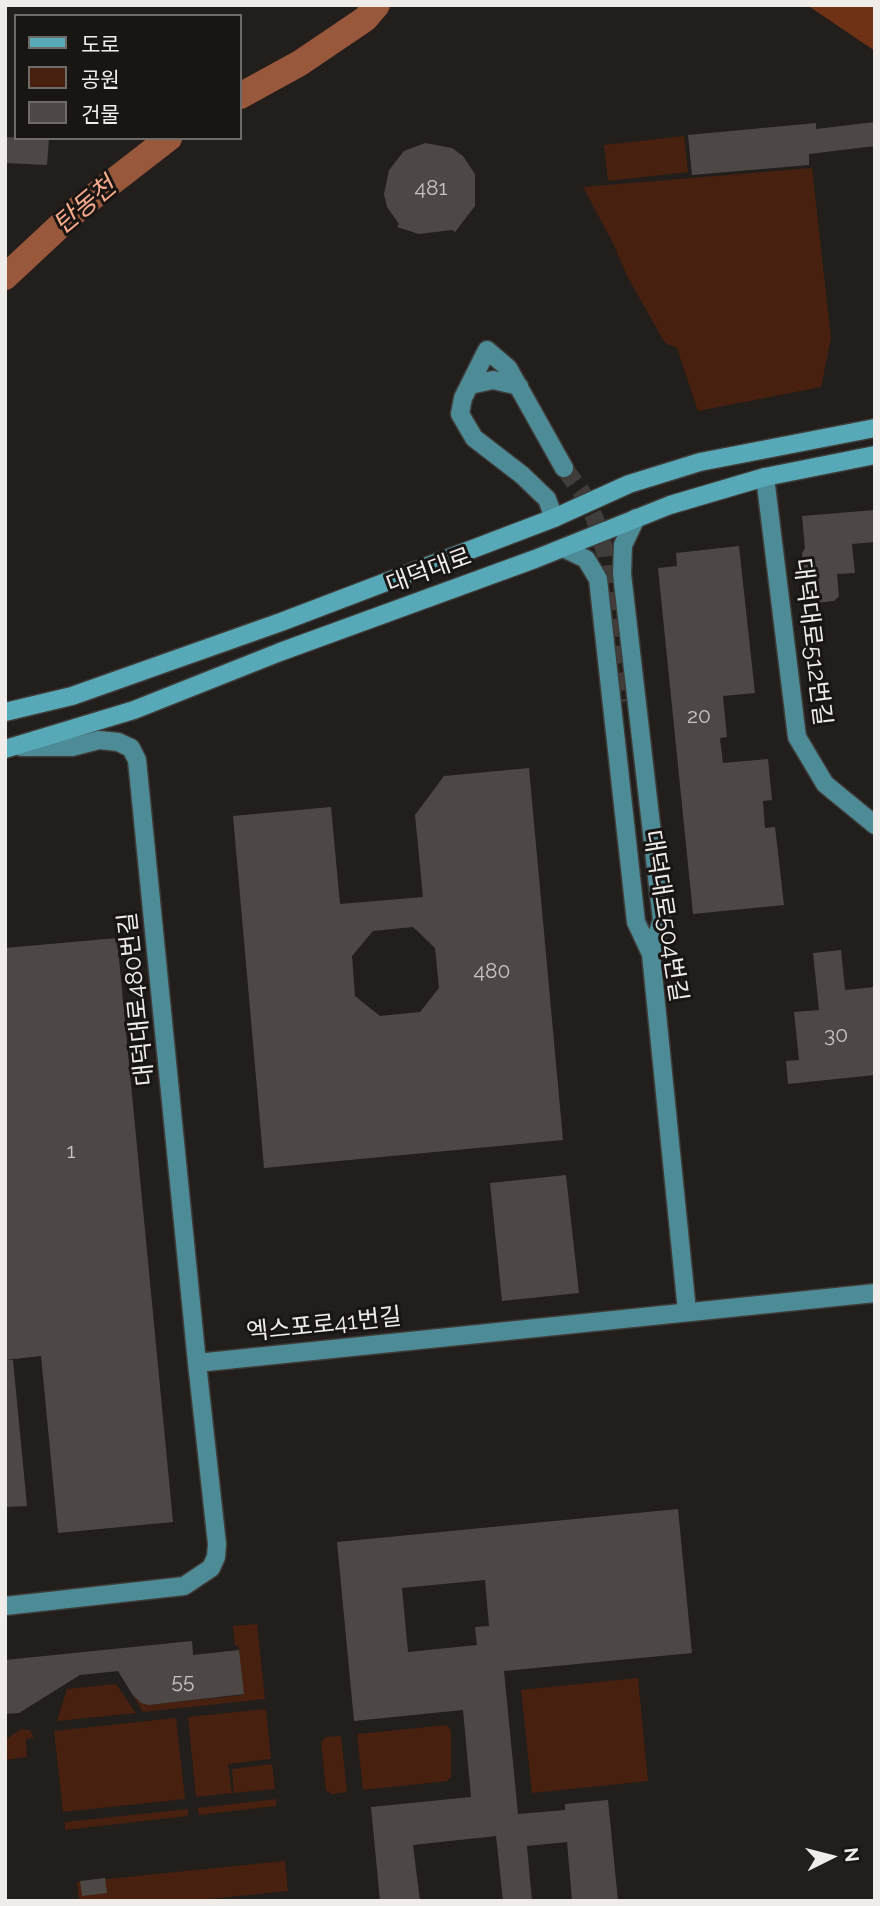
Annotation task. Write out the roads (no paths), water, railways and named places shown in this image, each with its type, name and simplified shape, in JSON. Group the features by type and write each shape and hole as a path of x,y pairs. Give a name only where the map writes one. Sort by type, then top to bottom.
{"main road":[{"name":"대덕대로","path":"5,712 72,696 146,671 554,517 629,484 700,462 875,428"},
{"name":"대덕대로","path":"11,748 134,710 279,652 563,548 636,518 765,477 875,455"}],"street":[{"path":"554,517 547,499 474,438 460,414 463,398 487,351 508,368 564,468"},
{"path":"470,385 494,380 519,386"},
{"name":"대덕대로512번길","path":"765,477 797,737 825,784 875,825"},
{"path":"636,518 623,545 622,574 662,920 651,954"},
{"path":"563,548 586,559 598,579 616,698"},
{"path":"616,698 615,680 627,676 636,685"},
{"name":"대덕대로504번길","path":"616,698 651,954 687,1311"},
{"name":"대덕대로480번길","path":"11,748 72,747 99,740 118,742 131,748 137,760 197,1363"},
{"name":"엑스포로41번길","path":"197,1363 875,1293"},
{"path":"5,1606 184,1586 211,1568 216,1558 217,1544 197,1363"}],"waterway":[{"name":"탄동천","path":"242,95 300,63 365,19 377,5"},
{"name":"탄동천","path":"5,277 80,207 166,140"}],"tunnel":[{"path":"564,468 581,491 595,519 606,555 622,702"}]}
